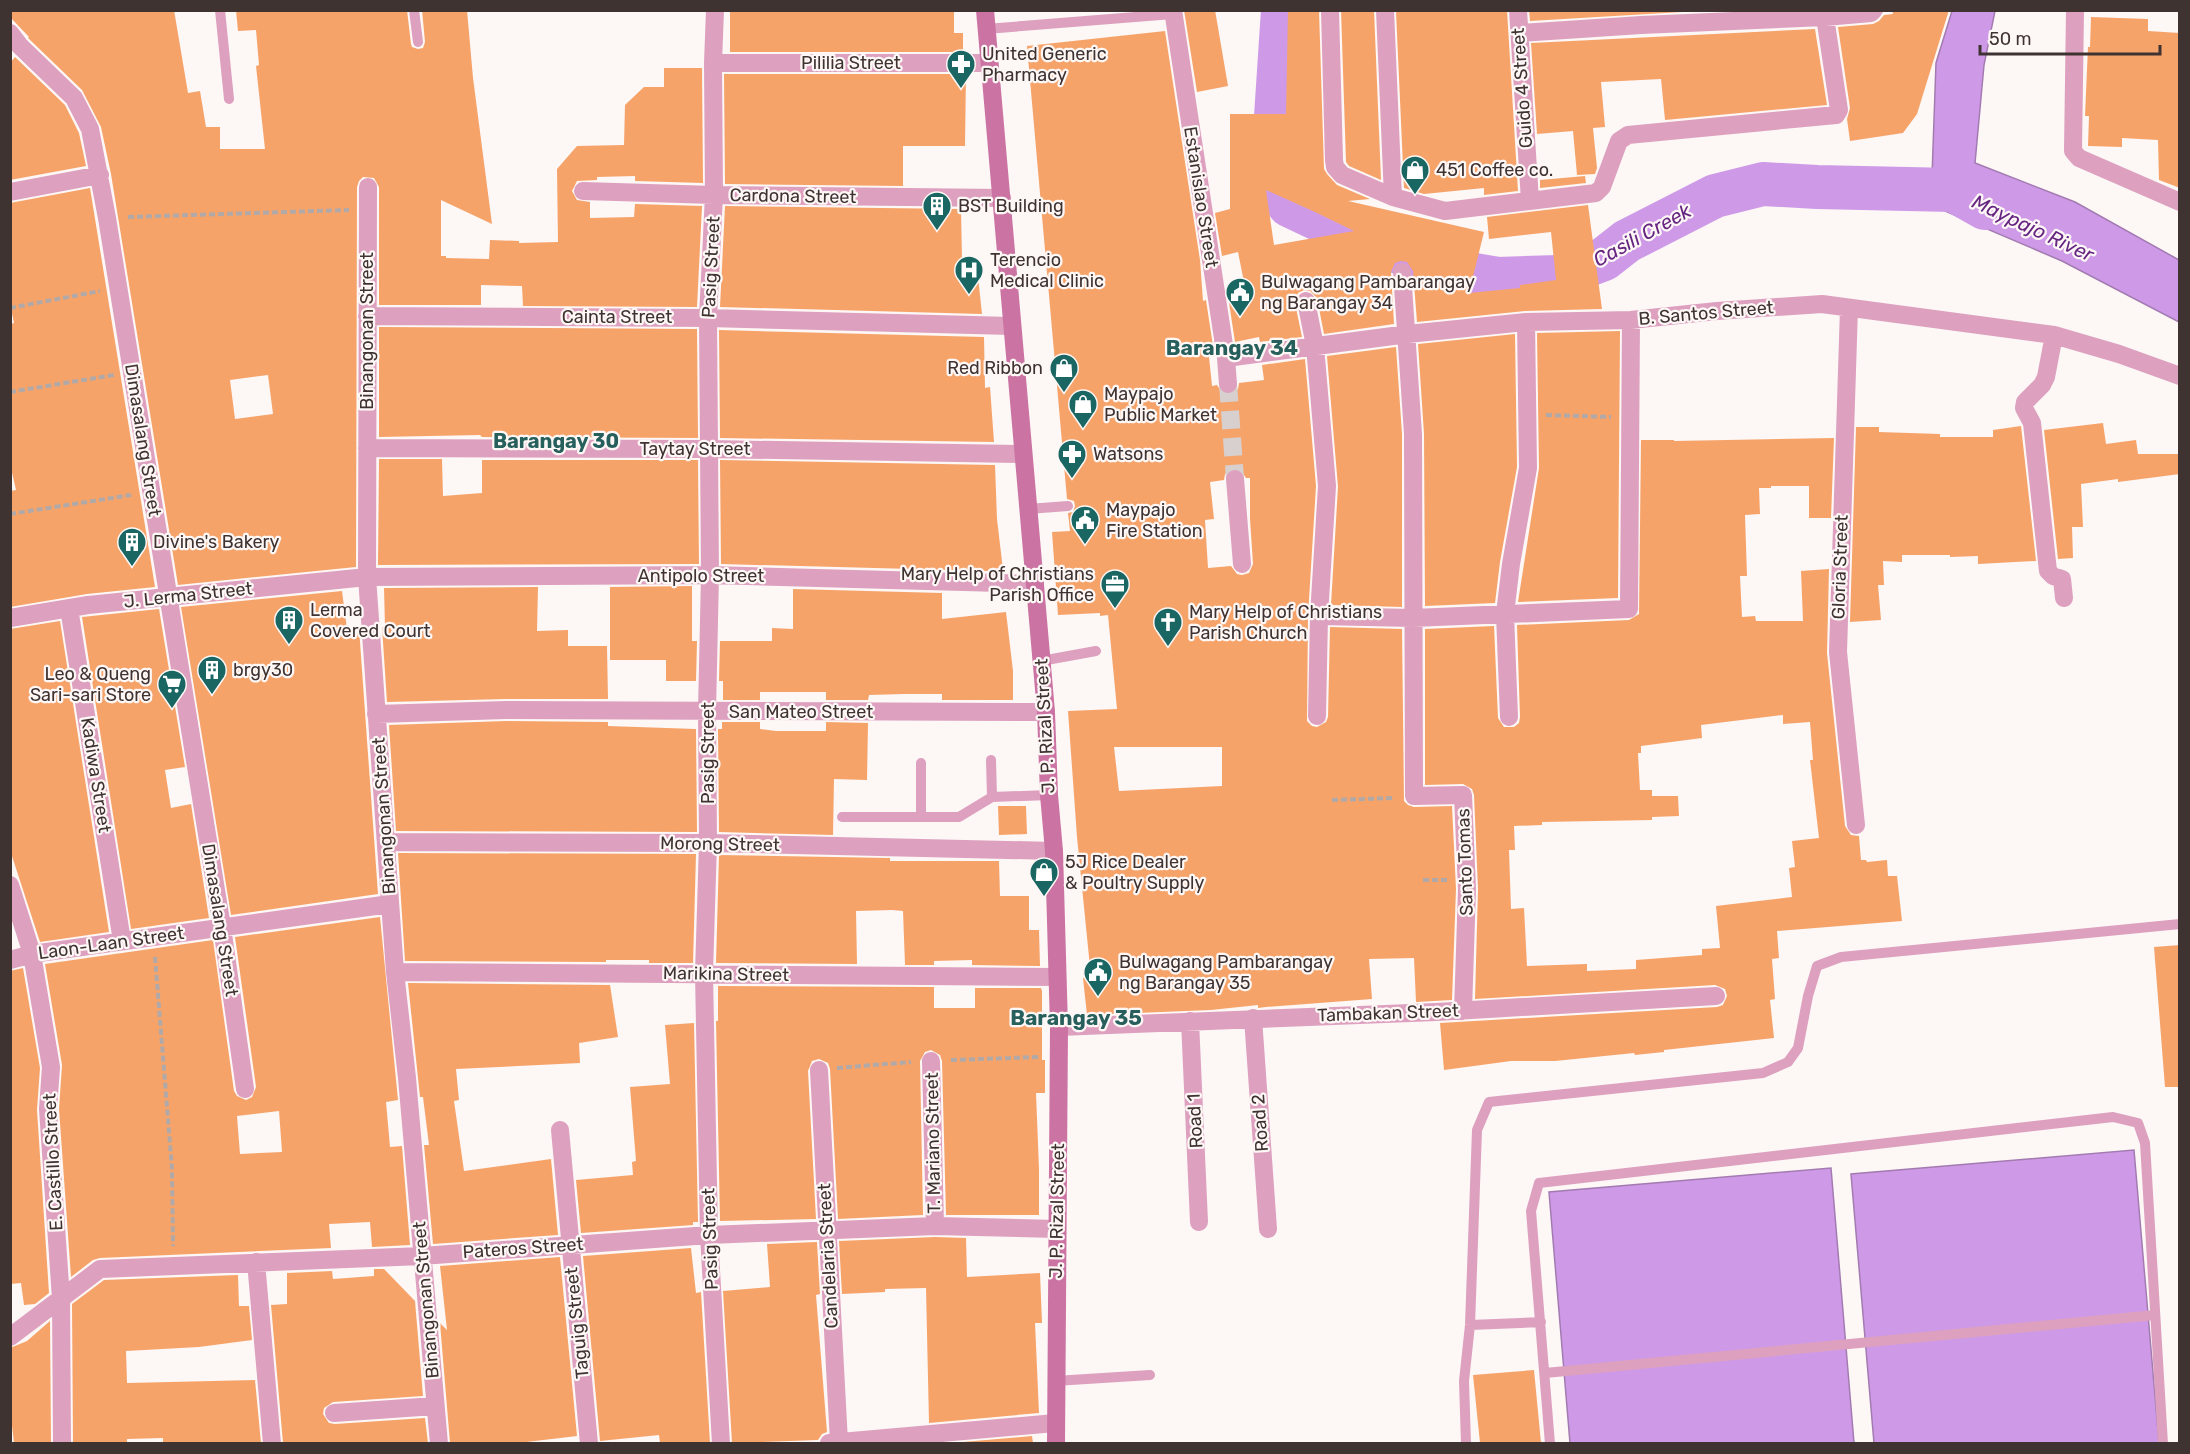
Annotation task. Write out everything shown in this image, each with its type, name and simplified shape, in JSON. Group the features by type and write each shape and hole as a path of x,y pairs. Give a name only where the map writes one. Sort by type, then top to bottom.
{"street":[{"name":"Pasig Street","path":"716,10 712,63 714,195 708,318 710,575 707,711 708,843 704,973 709,1234 721,1443"},
{"name":"J. P. Rizal Street","path":"985,10 1046,712 1054,851 1059,1027 1056,1443"},
{"path":"1330,10 1335,166 1342,175 1393,196 1445,211 1596,193 1600,191 1617,145 1624,136 1836,116 1839,110 1825,17"},
{"path":"1385,10 1393,196"},
{"name":"Guido 4 Street","path":"1518,10 1530,201"},
{"path":"1519,33 1641,18 1825,17 1864,14 1874,10"},
{"path":"2075,10 2073,151 2079,158 2180,202"},
{"name":"Estanislao Street","path":"1173,12 1226,358 1228,384"},
{"name":"Dimasalang Street","path":"10,33 20,46 74,98 90,129 100,175 222,927 245,1089"},
{"name":"Pililia Street","path":"712,63 989,63"},
{"path":"10,192 100,175"},
{"name":"Binangonan Street","path":"368,187 367,577 395,972 407,1078 439,1443"},
{"name":"Cardona Street","path":"583,191 714,195 1002,198"},
{"path":"1402,272 1413,434 1414,796"},
{"path":"1306,301 1315,346 1327,486 1319,616 1317,716"},
{"name":"B. Santos Street","path":"1226,358 1408,334 1526,322 1630,320 1822,304 2054,335 2119,354 2180,376"},
{"name":"Gloria Street","path":"1849,308 1838,652 1856,825"},
{"name":"Cainta Street","path":"367,316 708,318 1011,326"},
{"path":"1319,616 1413,618 1629,609 1630,320"},
{"path":"1509,717 1505,614 1511,564 1528,468 1526,322"},
{"path":"2054,335 2046,377 2042,385 2025,402 2024,408 2032,423 2048,571 2053,576 2062,579 2064,598"},
{"name":"Taytay Street","path":"367,447 1023,454"},
{"path":"1235,479 1242,564"},
{"name":"Antipolo Street","path":"367,577 710,575 1035,584"},
{"name":"J. Lerma Street","path":"10,618 69,608 367,577"},
{"name":"Kadiwa Street","path":"69,608 122,941"},
{"name":"San Mateo Street","path":"376,714 506,710 1046,712"},
{"name":"Santo Tomas","path":"1414,796 1463,795 1467,889 1463,1011"},
{"name":"Morong Street","path":"386,842 708,843 1054,851"},
{"name":"E. Castillo Street","path":"10,885 32,954 51,1067 48,1109 60,1299 62,1443"},
{"name":"Laon-Laan Street","path":"10,960 32,954 153,936 390,904"},
{"name":"Marikina Street","path":"395,972 1057,977"},
{"name":"Tambakan Street","path":"1059,1027 1463,1011 1716,996"},
{"name":"Road 2","path":"1253,1018 1268,1229"},
{"name":"Road 1","path":"1190,1021 1199,1222"},
{"name":"T. Mariano Street","path":"931,1061 935,1226"},
{"name":"Candelaria Street","path":"819,1070 833,1443"},
{"name":"Taguig Street","path":"560,1131 589,1443"},
{"name":"Pateros Street","path":"10,1337 100,1269 422,1256 709,1234 935,1226 1057,1229"},
{"path":"256,1262 272,1443"},
{"path":"334,1413 435,1406"},
{"path":"833,1443 1055,1423"}],"lane":[{"path":"220,10 229,99"},
{"path":"414,10 418,42"},
{"path":"986,29 1173,12"},
{"path":"1028,509 1068,506"},
{"path":"1041,661 1096,651"},
{"path":"991,760 992,797"},
{"path":"921,763 921,817"},
{"path":"842,817 959,817 992,797 1049,795"},
{"path":"1466,1443 1464,1381 1470,1325 1477,1130 1489,1102 1763,1073 1788,1062 1798,1048 1808,996 1817,966 1841,957 2180,924"},
{"path":"1551,1443 1531,1211 1539,1183 2113,1117 2138,1123 2145,1143 2163,1443"},
{"path":"1545,1373 2155,1315"},
{"path":"1470,1325 1541,1322"},
{"path":"1055,1381 1150,1375"}],"path":[{"path":"107,218 368,210"},
{"path":"10,308 109,289"},
{"path":"10,392 120,374"},
{"path":"1528,415 1630,418"},
{"path":"10,514 134,494"},
{"path":"1332,800 1414,796"},
{"path":"153,936 172,1169 173,1265"}],"water":[{"name":"Maypajo River","path":"1952,11 1995,11 1984,65 1975,163 2075,202 2179,260 2179,322 2062,261 1931,205 1936,63"},
{"path":"2134,1150 2159,1443 1874,1443 1851,1174"},
{"path":"1831,1168 1854,1443 1570,1443 1549,1192"}],"building":[{"path":"10,10 174,10 188,93 200,91 206,127 220,127 220,149 265,149 256,66 259,65 256,30 238,31 236,10 407,10 411,44 412,47 418,49 423,48 425,42 422,10 467,10 473,78 492,224 441,200 441,256 446,256 446,258 489,259 490,240 519,241 519,243 558,242 557,169 577,146 624,145 625,105 644,87 664,87 664,68 702,68 703,183 635,181 635,176 597,177 597,180 577,181 572,191 577,200 590,202 590,218 634,217 635,204 702,206 697,307 523,306 522,286 481,285 481,305 379,305 379,187 374,178 363,177 357,187 356,567 178,585 111,174 101,127 82,90 28,38 10,17","holes":["268,375 273,414 235,419 230,380"]},
{"path":"730,10 954,10 954,33 963,33 963,52 730,52"},
{"path":"1184,10 1215,10 1228,86 1197,92"},
{"path":"1288,10 1319,10 1324,169 1337,185 1370,199 1348,201 1484,232 1469,293 1520,288 1520,285 1556,280 1551,232 1489,239 1487,217 1588,205 1602,309 1525,311 1417,322 1413,271 1407,262 1401,261 1395,263 1391,272 1394,324 1324,334 1317,298 1310,291 1304,290 1298,293 1295,303 1302,337 1260,342 1259,337 1235,342 1228,296 1246,292 1238,252 1222,256 1215,213 1230,209 1230,114 1286,114","holes":["1266,190 1354,231 1274,245"]},
{"path":"1341,10 1374,10 1381,180 1349,166 1346,162"},
{"path":"1507,10 1518,191 1484,195 1484,188 1424,194 1404,188 1396,12"},
{"path":"1529,10 1716,10 1530,21"},
{"path":"1892,10 1949,10 1917,114 1903,133 1850,141 1847,119 1850,108 1838,27 1873,24 1884,15 1893,14"},
{"path":"2091,17 2148,19 2148,31 2180,33 2180,188 2159,180 2158,140 2122,138 2122,147 2088,146 2089,116 2085,116"},
{"path":"1815,29 1827,105 1665,120 1661,79 1601,82 1605,127 1593,128 1597,168 1595,174 1577,175 1573,131 1537,134 1531,43"},
{"path":"1165,31 1200,260 1203,301 1206,300 1213,346 1208,347 1212,386 1217,385 1223,394 1229,395 1238,389 1239,383 1264,380 1262,365 1305,359 1316,486 1308,616 1307,721 1317,727 1326,722 1328,717 1330,627 1402,629 1404,801 1414,807 1452,806 1456,889 1452,1000 1416,1002 1414,958 1369,959 1372,999 1258,1008 1258,1005 1211,1010 1087,1015 1083,978 1091,977 1077,837 1068,711 1117,709 1108,615 1100,616 1100,613 1058,615 1052,532 1070,531 1068,513 1073,512 1075,506 1074,501 1067,499 1027,46","holes":["1234,468 1240,469 1246,478 1250,478 1253,564 1249,573 1242,575 1237,574 1231,566 1208,568 1205,520 1214,519 1210,482 1224,480 1225,474","1114,747 1222,747 1222,786 1119,791"]},
{"path":"15,57 65,105 79,133 86,166 10,180 10,63"},
{"path":"724,74 966,74 965,146 903,146 903,186 725,184"},
{"path":"1585,176 1586,183 1540,188 1540,180"},
{"path":"90,188 155,587 87,594 10,607 10,491 16,490 10,464 10,324 14,323 10,304 10,203"},
{"path":"725,206 961,209 962,259 976,258 982,314 720,307"},
{"path":"379,327 697,329 698,438 482,437 480,435 379,437"},
{"path":"719,330 984,337 985,388 990,387 994,442 720,438"},
{"path":"1620,331 1618,598 1518,602 1539,468 1537,333"},
{"path":"1515,334 1517,467 1495,603 1425,606 1424,434 1418,344"},
{"path":"1396,347 1402,434 1402,607 1331,605 1338,487 1327,356"},
{"path":"2103,423 2106,444 2136,440 2138,454 2180,454 2180,474 2081,484 2083,527 2072,527 2073,558 2058,559 2044,430"},
{"path":"2021,426 2036,561 1978,564 1978,556 1902,555 1902,562 1883,561 1884,585 1878,585 1881,620 1850,622 1856,427 1879,427 1879,432 1940,434 1940,437 1993,437 1993,430"},
{"path":"1834,438 1831,518 1809,518 1809,486 1759,488 1760,514 1745,515 1747,576 1740,576 1742,617 1755,616 1756,621 1803,621 1801,571 1829,569 1827,653 1845,826 1851,835 1859,836 1861,860 1867,862 1887,860 1888,876 1897,876 1902,921 1777,931 1779,958 1772,959 1775,999 1770,1000 1774,1038 1635,1055 1634,1053 1555,1061 1511,1061 1444,1070 1440,1023 1717,1007 1723,1005 1727,996 1725,989 1715,985 1475,999 1478,889 1474,795 1472,789 1463,784 1425,785 1425,629 1494,626 1498,718 1504,727 1514,727 1519,723 1520,717 1517,625 1629,620 1639,614 1641,440","holes":["1783,715 1783,724 1810,722 1813,760 1810,760 1819,838 1792,841 1795,867 1789,868 1792,897 1716,906 1720,948 1702,949 1702,955 1636,960 1636,969 1587,971 1587,964 1527,966 1524,908 1511,909 1509,850 1515,850 1514,826 1542,825 1542,822 1652,820 1652,817 1679,816 1678,796 1652,796 1652,790 1640,790 1638,753 1641,753 1641,746 1702,738 1701,725"]},
{"path":"379,459 442,459 443,496 482,493 482,460 698,460 699,564 378,565"},
{"path":"720,460 995,465 997,519 1003,570 721,564"},
{"path":"692,586 692,641 697,641 696,681 666,681 666,660 610,660 610,587"},
{"path":"538,587 537,631 568,630 568,646 607,646 608,699 387,702 382,627 385,627 384,588"},
{"path":"793,589 942,593 942,619 1006,612 1013,671 1013,700 942,700 942,694 904,694 869,695 868,700 826,700 826,692 760,692 760,700 723,700 723,681 719,681 720,641 772,641 772,628 793,629"},
{"path":"342,591 347,629 359,628 378,894 231,915 181,607"},
{"path":"159,609 185,767 165,770 171,808 191,804 209,918 131,929 82,617"},
{"path":"60,621 109,932 40,942 10,850 10,629"},
{"path":"506,721 608,722 608,726 696,729 697,832 396,831 389,725"},
{"path":"722,722 760,722 760,729 776,731 826,731 826,722 868,723 867,780 834,779 833,835 719,832 718,729 722,729"},
{"path":"998,806 1026,806 1027,834 999,835"},
{"path":"398,853 696,854 693,963 649,963 649,960 606,960 606,962 405,961"},
{"path":"719,855 890,858 890,861 999,861 1000,896 1029,896 1029,930 1039,930 1040,966 972,965 972,960 934,961 934,965 905,965 903,911 892,910 856,911 857,964 716,963"},
{"path":"380,917 398,1100 386,1102 390,1147 402,1146 410,1245 372,1247 370,1222 329,1224 331,1248 100,1258 93,1260 71,1277 59,1109 62,1065 45,964 213,940 234,1091 237,1096 246,1100 252,1097 256,1087 235,937","holes":["279,1111 282,1152 240,1154 237,1116"]},
{"path":"2180,945 2180,1087 2165,1087 2154,947"},
{"path":"23,968 40,1068 37,1110 49,1293 35,1304 24,1305 21,1283 10,1284 10,971"},
{"path":"408,983 610,985 618,1037 579,1043 580,1063 456,1069 459,1100 454,1101 464,1171 551,1159 558,1235 433,1244 424,1145 429,1145 423,1097 420,1097"},
{"path":"718,986 934,987 934,1008 975,1008 975,988 1041,988 1045,1093 1036,1093 1039,1215 946,1215 942,1061 940,1055 931,1050 925,1052 920,1061 923,1215 838,1219 830,1069 828,1063 819,1059 812,1061 808,1071 816,1219 720,1221 716,1021 718,1021"},
{"path":"694,1023 698,1222 693,1222 693,1225 581,1233 576,1180 633,1175 632,1162 636,1161 630,1087 670,1084 665,1025"},
{"path":"966,1238 967,1277 1040,1273 1042,1323 1035,1323 1039,1413 929,1423 926,1288 885,1289 885,1292 842,1294 839,1241"},
{"path":"817,1242 820,1294 816,1295 827,1432 822,1434 818,1440 732,1443 723,1291 770,1287 767,1244"},
{"path":"691,1248 696,1293 701,1292 710,1443 660,1443 659,1435 600,1441 583,1256"},
{"path":"560,1257 577,1436 518,1443 450,1443 440,1323 447,1330 440,1266"},
{"path":"374,1269 384,1269 415,1301 423,1396 333,1402 324,1408 323,1414 329,1423 335,1424 425,1418 428,1443 283,1443 271,1305 287,1304 287,1273 332,1271 333,1279 374,1276"},
{"path":"238,1275 239,1306 249,1306 252,1340 199,1347 126,1351 127,1383 255,1380 261,1443 163,1443 163,1438 127,1439 127,1443 73,1443 72,1304 104,1280"},
{"path":"50,1321 51,1443 14,1443 10,1408 10,1348 27,1341"},
{"path":"1534,1370 1541,1443 1480,1443 1473,1375"},
{"path":"1032,1436 1033,1443 951,1443"}],"waterway":[{"name":"Casili Creek","path":"1283,10 1274,147 1277,188 1289,205 1348,233 1425,262 1463,273 1498,279 1557,277 1604,259 1627,241 1715,196 1763,184 1953,190 1985,208"}],"tunnel":[{"path":"1228,384 1235,479"}],"place":[{"name":"United Generic Pharmacy","path":"961,90"},
{"name":"451 Coffee co.","path":"1415,196"},
{"name":"BST Building","path":"937,232"},
{"name":"Terencio Medical Clinic","path":"969,296"},
{"name":"Bulwagang Pambarangay ng Barangay 34","path":"1240,318"},
{"name":"Red Ribbon","path":"1064,394"},
{"name":"Maypajo Public Market","path":"1083,430"},
{"name":"Watsons","path":"1072,480"},
{"name":"Maypajo Fire Station","path":"1085,546"},
{"name":"Divine's Bakery","path":"132,568"},
{"name":"Mary Help of Christians Parish Office","path":"1115,610"},
{"name":"Lerma Covered Court","path":"289,646"},
{"name":"Mary Help of Christians Parish Church","path":"1168,648"},
{"name":"brgy30","path":"212,696"},
{"name":"Leo & Queng Sari-sari Store","path":"172,710"},
{"name":"5J Rice Dealer & Poultry Supply","path":"1044,898"},
{"name":"Bulwagang Pambarangay ng Barangay 35","path":"1098,998"}],"district":[{"name":"Barangay 34","path":"1232,347"},
{"name":"Barangay 30","path":"556,441"},
{"name":"Barangay 35","path":"1076,1017"}]}
